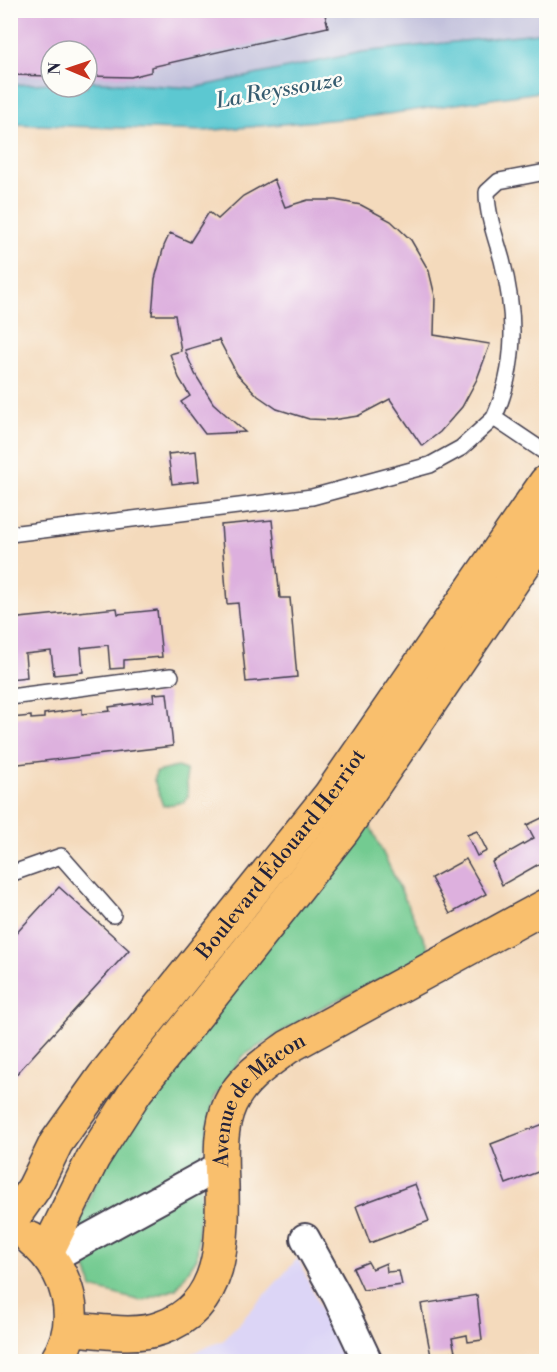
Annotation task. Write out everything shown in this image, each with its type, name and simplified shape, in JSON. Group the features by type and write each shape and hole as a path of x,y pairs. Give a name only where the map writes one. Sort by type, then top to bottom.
{"main road":[{"name":"Boulevard Édouard Herriot","path":"10,1222 34,1188 56,1143 104,1076 330,795 546,482"},
{"name":"Boulevard Édouard Herriot","path":"49,1255 93,1158 136,1091 344,829 546,532"},
{"name":"Avenue de Mâcon","path":"70,1329 126,1332 160,1328 188,1313 210,1289 221,1247 223,1132 230,1104 257,1069 288,1047 546,906"},
{"path":"10,1229 29,1237 49,1255 65,1280 70,1304 70,1329 63,1352 56,1362"}],"street":[{"path":"49,1255 222,1165"},
{"path":"305,1238 337,1296 368,1362"}],"lane":[{"path":"10,534 312,498 430,465 461,448 494,418 502,399 514,335 508,286 487,205 487,192 499,181 546,172"},
{"path":"494,418 546,453"},
{"path":"10,697 171,675"},
{"path":"10,874 61,856 113,915"}],"shaded area":[{"path":"11,11 546,11 546,32 362,52 194,88 99,82 99,39 39,39 39,84 11,85"},
{"path":"298,1258 344,1361 173,1361 224,1340"}],"green space":[{"path":"177,767 186,770 188,796 184,802 163,806 154,780 156,772"},
{"path":"365,815 431,954 317,1010 243,1056 214,1098 203,1152 197,1258 176,1289 141,1301 92,1288 76,1233 107,1152"}],"water":[{"name":"La Reyssouze","path":"546,32 546,91 374,116 204,131 11,124 11,85 39,84 39,99 99,99 99,82 194,88 362,52"}],"building":[{"path":"10,10 324,10 328,27 151,67 151,72 131,77 99,76 99,39 39,39 39,76 10,75"},
{"path":"274,179 285,207 308,200 335,200 361,205 391,221 411,240 429,271 435,296 434,335 490,344 477,379 462,407 440,432 422,446 390,399 358,416 332,420 309,419 277,409 258,396 237,374 219,340 185,350 195,374 213,403 245,432 205,434 181,402 190,396 179,378 170,354 181,351 175,315 152,315 155,279 164,246 170,233 190,242 209,212 218,219 243,196"},
{"path":"196,451 199,481 172,484 168,454"},
{"path":"272,520 280,598 290,598 297,677 246,682 238,603 227,604 221,525"},
{"path":"117,608 118,614 157,610 162,657 124,660 124,668 110,669 108,645 81,648 83,672 54,675 51,651 25,654 27,677 10,679 10,619"},
{"path":"167,693 173,746 10,765 11,718 31,716 31,719 44,718 44,714 82,709 82,714 110,711 109,707 154,701 153,694"},
{"path":"546,816 546,860 502,885 492,862 534,838 527,825"},
{"path":"477,831 487,851 477,856 467,835"},
{"path":"466,859 486,894 450,914 431,878"},
{"path":"59,887 129,950 10,1081 10,940"},
{"path":"546,1123 546,1169 506,1184 491,1144"},
{"path":"415,1184 429,1221 370,1243 356,1206"},
{"path":"368,1262 372,1269 386,1263 387,1272 399,1271 402,1285 363,1290 353,1268"},
{"path":"477,1295 482,1340 468,1342 467,1335 452,1338 455,1352 431,1356 421,1304"}]}
